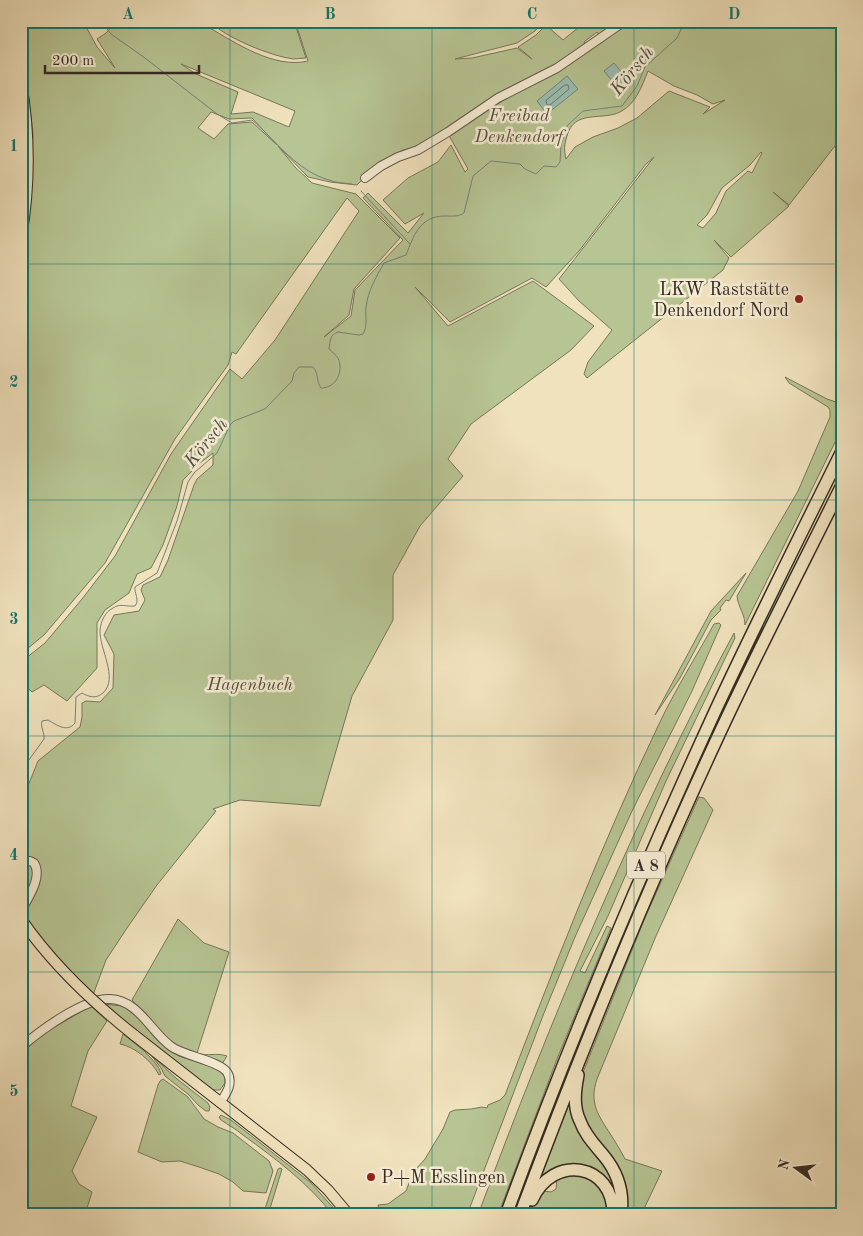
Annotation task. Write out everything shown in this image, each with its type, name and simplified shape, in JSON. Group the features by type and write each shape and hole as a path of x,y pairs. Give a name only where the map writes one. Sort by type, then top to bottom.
{"highway":[{"name":"A 8","path":"506,1215 565,1059 659,835 717,707 842,451"},
{"name":"A 8","path":"522,1215 581,1056 651,885 746,677 842,485"},
{"path":"581,1056 576,1091 576,1110 584,1130 609,1162 617,1178 622,1198 621,1215"},
{"path":"522,1215 543,1182 555,1173 571,1169 589,1173 602,1183 611,1198 613,1215"}],"main road":[{"path":"21,82 28,154 27,189 21,238"},
{"path":"21,919 72,981 100,1007 312,1174 349,1215"}],"street":[{"path":"365,178 381,166 398,157 418,150 448,132 498,98 557,68 625,21"},
{"path":"21,862 30,861 34,863 38,872 21,911"},
{"path":"21,1047 57,1021 87,1004 100,999 119,1000 132,1007 158,1036 172,1047 188,1056 223,1068 229,1076 230,1086 220,1103"}],"green space":[{"path":"21,21 83,21 97,47 115,68 97,39 114,24 112,21 203,21 208,27 256,53 282,61 295,62 308,61 295,21 543,21 535,31 517,43 455,59 472,58 517,48 532,59 518,47 536,35 546,25 563,40 579,27 572,21 619,21 600,36 597,32 584,42 586,46 462,122 414,148 403,150 385,160 357,185 308,177 278,146 295,167 312,183 356,194 400,238 354,289 349,315 324,337 351,316 355,290 403,240 363,198 368,193 408,233 424,213 405,224 383,200 408,178 438,162 451,145 465,172 468,169 448,134 557,68 627,21 818,21 825,28 833,21 842,21 842,137 789,205 773,192 789,206 731,257 714,240 729,258 723,270 587,378 584,374 588,362 612,330 579,301 559,279 654,157 646,164 579,251 546,287 532,278 450,322 415,287 448,326 533,281 594,326 571,350 471,424 448,459 463,476 420,526 393,575 393,620 352,696 320,806 240,800 213,809 216,811 157,885 106,960 93,995 63,967 21,914 21,792 26,791 38,761 80,727 82,703 86,701 100,702 113,688 114,654 104,635 114,615 139,611 145,600 141,590 143,585 160,577 168,560 194,485 197,479 213,465 213,453 183,480 177,506 163,545 151,568 137,574 129,593 105,610 97,623 97,668 67,701 44,685 32,692 21,682 21,662 45,643 115,556 171,454 230,369 242,379 275,340 359,211 347,198 236,354 232,352 228,365 175,439 105,563 44,635 21,654 21,260 30,203 33,134 25,65 21,53","holes":["181,64 295,111 289,127 253,112 231,114 238,92 196,74","648,71 674,86 713,104 725,100 703,114 710,107 669,91 637,118 575,147 566,159 566,139 576,122 589,117 613,115 620,112 626,109 638,94","211,112 229,119 252,118 277,145 252,122 228,124 214,139 198,128","761,152 752,173 748,171 726,191 716,213 703,228 697,225 707,215 722,188 750,165"]},
{"path":"210,21 294,21 306,58 294,59 285,57 249,45 237,40"},
{"path":"785,377 827,399 842,404 842,428 745,625 737,596 798,491 830,417 828,407 789,383"},
{"path":"746,573 729,601 726,600 720,608 721,610 711,620 680,678 655,715 711,611"},
{"path":"719,623 721,625 692,691 632,811 575,937 467,1215 380,1215 378,1205 388,1204 406,1191 417,1172 416,1169 425,1159 443,1129 450,1112 482,1107 487,1108 488,1105 500,1100 505,1095 578,908 617,815 665,711 714,624"},
{"path":"734,633 735,638 666,781 608,916 580,971 585,973 607,926 611,928 557,1059 498,1215 478,1215 535,1066 597,918 663,772"},
{"path":"699,797 704,798 713,810 656,936 595,1087 594,1102 596,1108 625,1159 662,1171 641,1215 624,1215 624,1203 598,1145 578,1110 582,1075 644,920"},
{"path":"178,919 204,943 229,952 197,1053 227,1056 222,1064 179,1047 163,1036 132,1000"},
{"path":"103,1004 123,1006 138,1018 157,1040 179,1056 214,1067 222,1073 225,1083 220,1090 213,1090"},
{"path":"91,1006 107,1021 88,1051 71,1106 97,1117 72,1171 79,1184 92,1192 87,1208 91,1210 89,1215 21,1215 21,1152 25,1147 21,1140 21,1074 25,1068 21,1072 21,1054 41,1035"},
{"path":"123,1034 151,1058 161,1074 159,1075 142,1055 120,1044"},
{"path":"151,1055 177,1079 208,1103 209,1111 198,1105 189,1095 165,1076"},
{"path":"163,1079 188,1097 204,1119 233,1133 269,1161 273,1171 266,1193 243,1191 233,1182 219,1174 180,1161 162,1162 138,1152 158,1085"},
{"path":"570,1101 610,1168 620,1205 590,1171 540,1179"},
{"path":"221,1115 231,1120 310,1182 340,1215 333,1215 313,1192 291,1172 221,1120 219,1117"},
{"path":"278,1169 282,1169 268,1215 263,1215"},
{"path":"581,1172 603,1187 611,1215 528,1215 534,1198 544,1191 551,1192 556,1189 557,1178"}],"water":[{"path":"614,63 627,79 617,87 604,71"},
{"path":"567,76 578,89 547,114 537,101"}],"waterway":[{"path":"101,21 111,34 217,114 232,123 252,120 297,163 307,170 332,181 352,184"},
{"name":"Körsch","path":"21,771 44,739 42,721 48,720 65,728 72,726 75,723 76,697 82,693 95,697 103,693 107,687 109,671 100,638 102,620 110,610 116,607 121,605 135,606 137,601 135,587 157,573 177,521 188,482 194,473 217,453 230,425 234,421 265,409 292,381 294,373 299,367 313,367 321,388 335,382 339,374 340,363 338,358 329,349 331,339 338,332 363,334 369,295 384,263 406,255 415,234 429,219 457,216 464,213 473,176 491,161 520,164 525,169 536,174 544,166 556,167 560,162 561,145 567,126 583,111 622,106 637,86 645,67 677,38 685,21"},
{"path":"361,191 410,244"}],"place":[{"name":"LKW Raststätte Denkendorf Nord","path":"799,299"},
{"name":"P+M Esslingen","path":"371,1177"}],"park label":[{"name":"Freibad Denkendorf","path":"519,125"},
{"name":"Hagenbuch","path":"250,684"}]}
